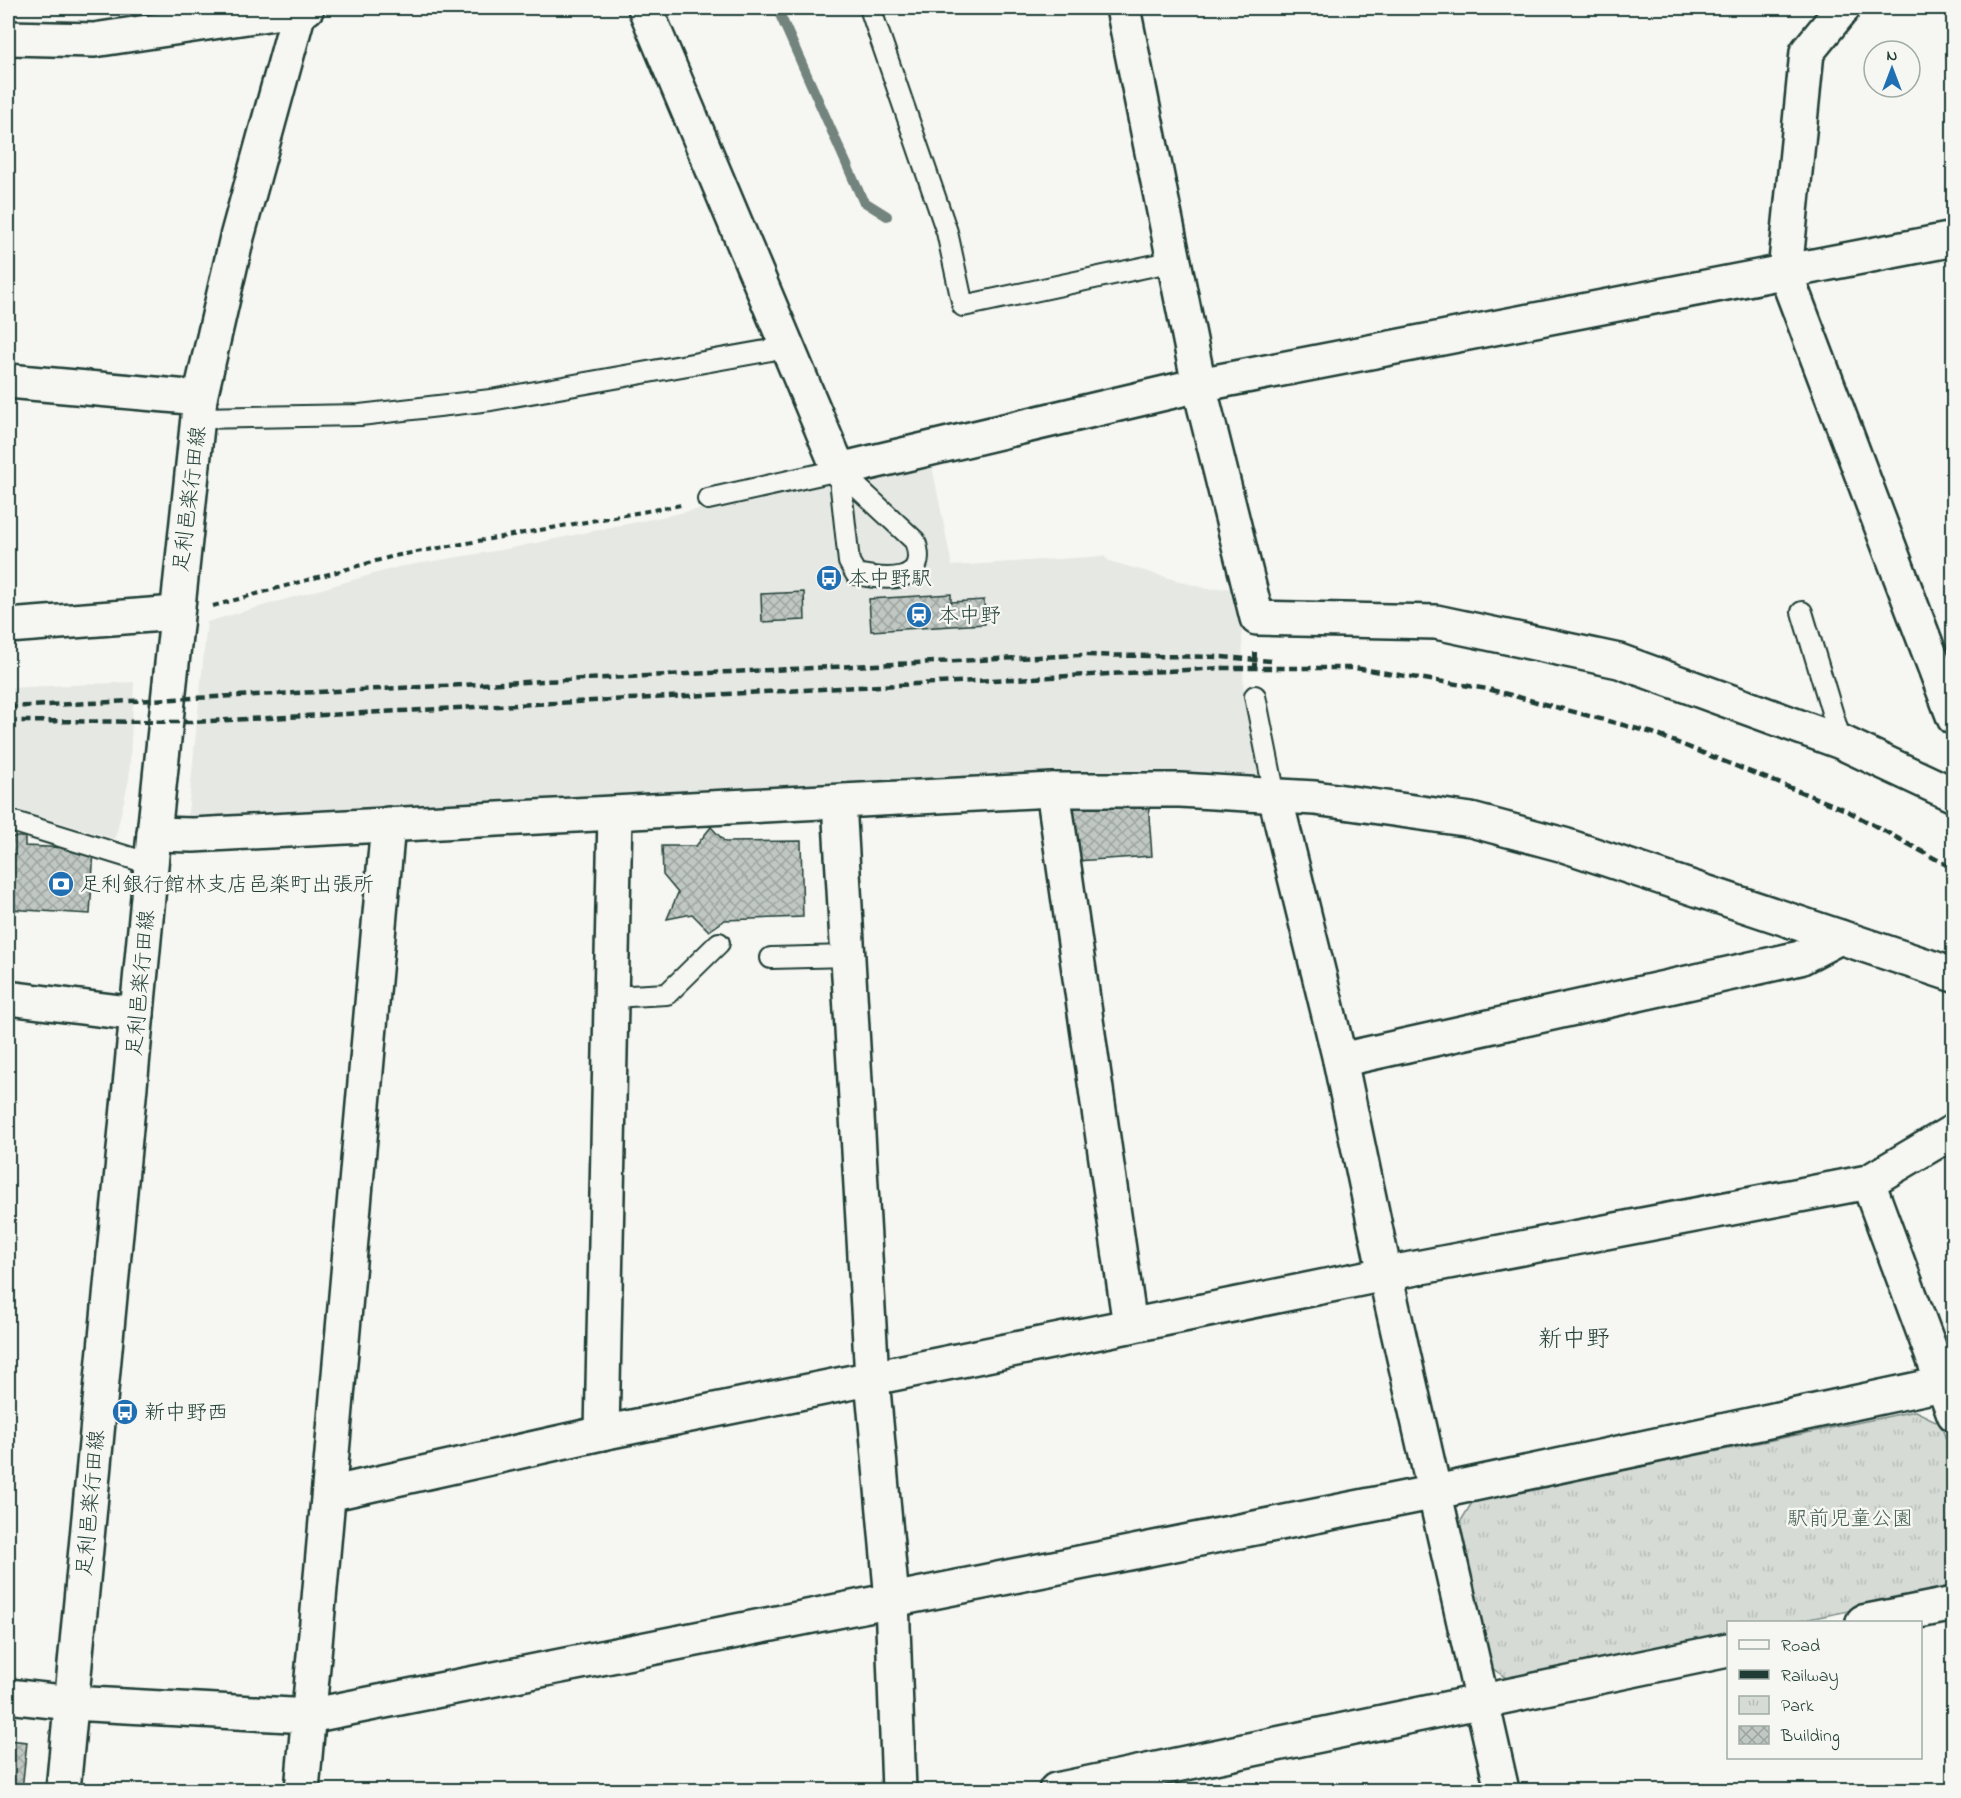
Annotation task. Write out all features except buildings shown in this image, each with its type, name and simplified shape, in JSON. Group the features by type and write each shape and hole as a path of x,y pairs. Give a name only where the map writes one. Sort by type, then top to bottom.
{"street":[{"path":"8,38 94,40 154,19 302,8"},
{"name":"足利邑楽行田線","path":"63,1791 152,849 199,408 237,237 302,8"},
{"path":"645,8 839,470 1199,385 1953,240"},
{"path":"1123,8 1199,385 1257,618 1447,624 1619,661 1841,742 1953,795"},
{"path":"1843,8 1807,52 1785,272 1953,718"},
{"path":"8,381 199,408"},
{"path":"8,626 176,613"},
{"path":"152,849 193,835 1053,790 1180,790 1315,798 1471,820 1564,845 1953,975"},
{"path":"1053,790 1130,1326"},
{"path":"1275,796 1340,1060 1385,1274 1436,1492 1480,1702 1502,1791"},
{"path":"839,802 872,1378 892,1600 899,1791"},
{"path":"602,1432 615,813"},
{"path":"302,1791 388,824"},
{"path":"1340,1060 1800,958 1840,937"},
{"path":"8,998 137,1014"},
{"path":"329,1494 602,1432 1385,1274 1868,1182 1953,1131"},
{"path":"1868,1182 1948,1381 1953,1414"},
{"path":"8,1696 71,1703 309,1716 1436,1492 1948,1381"},
{"path":"1872,1621 1953,1604"},
{"path":"1056,1791 1727,1650"}],"lane":[{"path":"870,8 947,232 963,306 1174,261"},
{"path":"199,408 360,415 491,400 788,347"},
{"path":"839,470 915,541 921,557 918,566 911,572 898,578 873,578 856,574 849,562 839,470"},
{"path":"708,499 839,470"},
{"path":"1802,612 1841,742"},
{"path":"1255,696 1275,796"},
{"path":"8,820 152,849"},
{"path":"611,997 667,994 719,943"},
{"path":"771,958 848,956"}],"path":[{"path":"212,606 394,556 708,499"},
{"path":"1255,696 1257,618"}],"shaded area":[{"path":"931,461 952,566 1104,556 1109,561 1207,589 1236,588 1242,634 1244,698 1261,778 1257,784 187,823 207,622 398,567 507,549"},
{"path":"134,682 129,779 115,839 8,807 8,688"}],"green space":[{"name":"駅前児童公園","path":"1915,1411 1940,1423 1953,1458 1953,1590 1799,1621 1727,1621 1727,1636 1509,1680 1492,1668 1459,1524 1473,1501"}],"waterway":[{"path":"777,8 863,201 887,216"}],"railway":[{"path":"8,707 1080,655 1222,657 1271,661"},
{"path":"8,721 191,722 1223,668 1355,668 1488,689 1653,733 1846,810 1954,869"}],"place":[{"name":"本中野駅","path":"829,578"},
{"name":"本中野","path":"919,615"},
{"name":"足利銀行館林支店邑楽町出張所","path":"61,884"},
{"name":"新中野西","path":"125,1412"}],"district":[{"name":"新中野","path":"1574,1338"}]}
